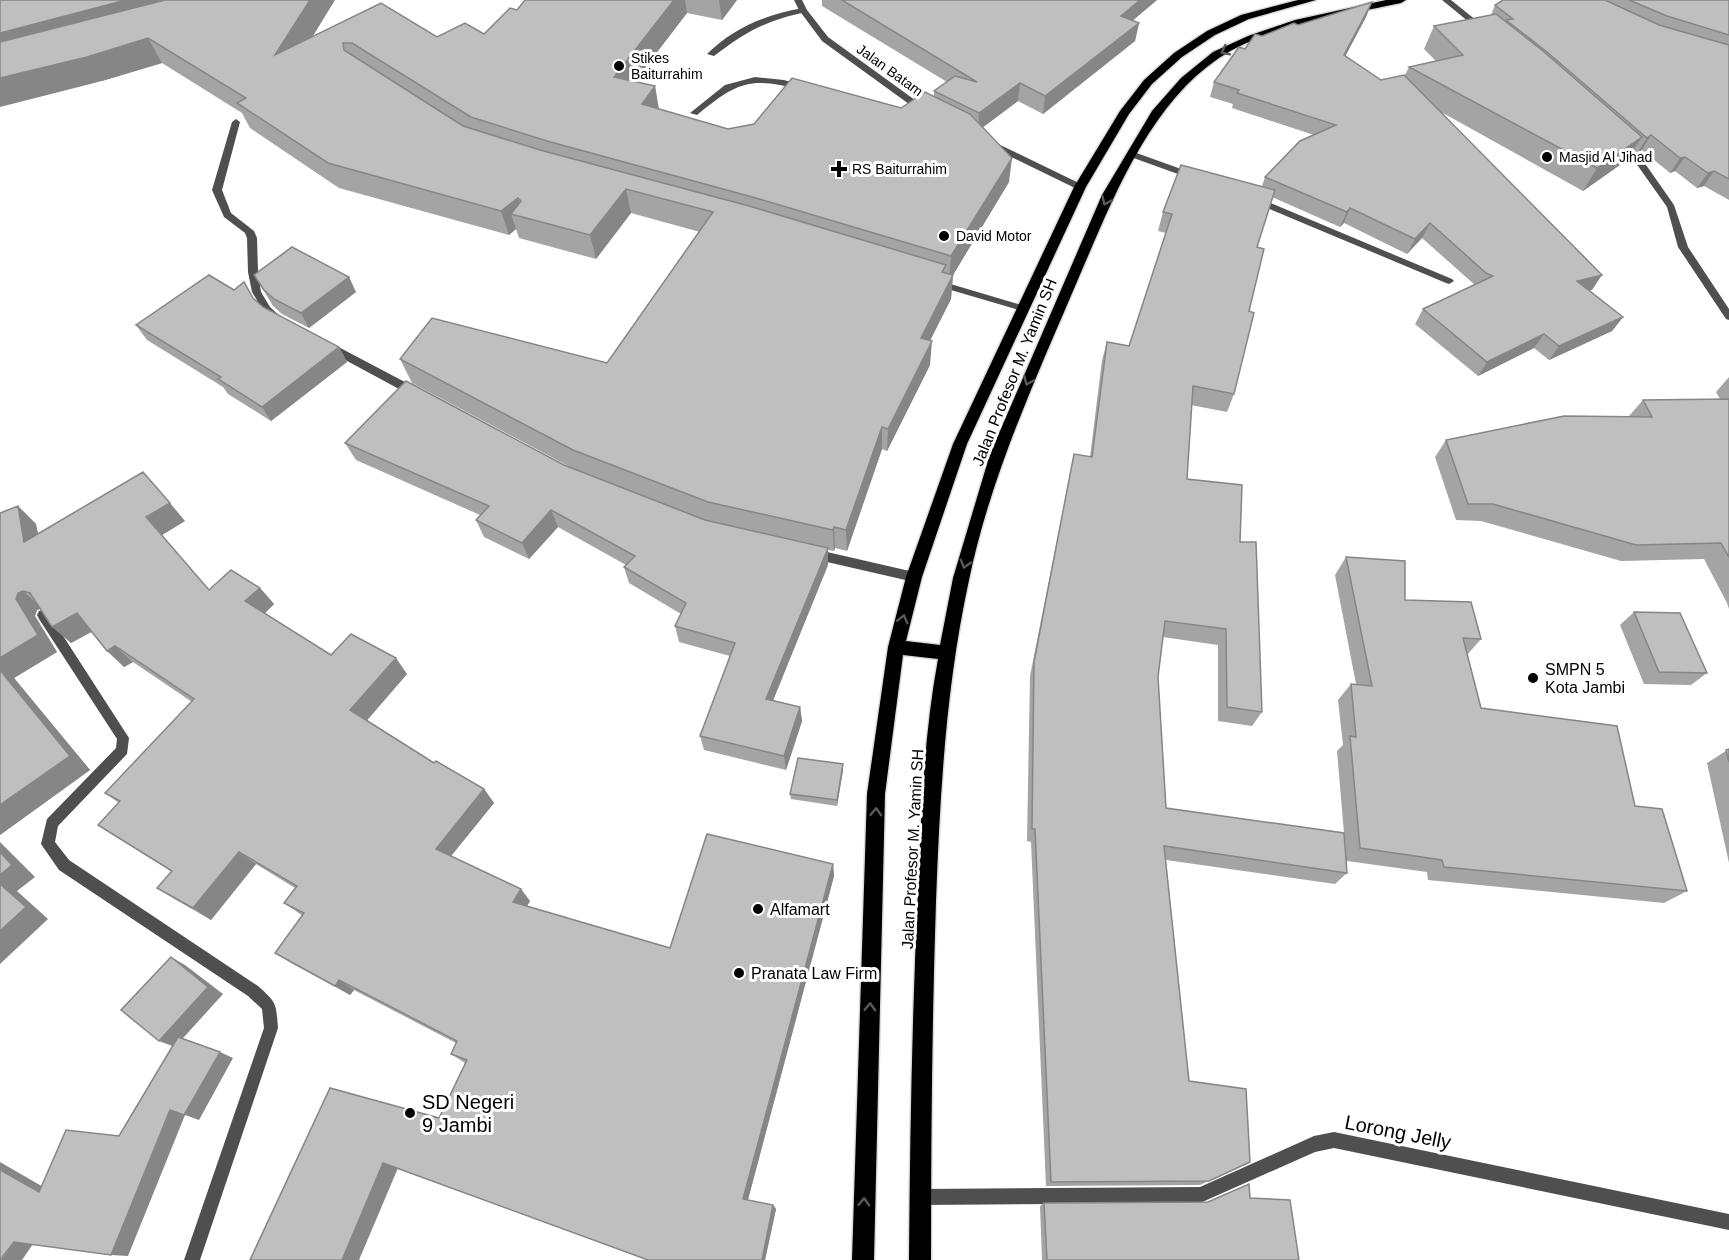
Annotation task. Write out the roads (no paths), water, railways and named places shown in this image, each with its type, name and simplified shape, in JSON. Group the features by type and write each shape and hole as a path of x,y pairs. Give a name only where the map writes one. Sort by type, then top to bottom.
{"highway":[{"name":"Jalan Profesor M. Yamin SH","path":"863,1260 876,794 896,647 914,577 960,444 1080,187 1124,113 1148,82 1178,55 1211,33 1245,17 1311,0"},
{"name":"Jalan Profesor M. Yamin SH","path":"920,1260 921,1043 931,812 940,693 961,578 997,454 1108,195 1156,114 1185,80 1217,54 1252,38 1295,23 1401,0"},
{"path":"896,647 946,653"}],"street":[{"name":"Jalan Batam","path":"798,0 802,10 825,39 912,108 937,117"},
{"path":"1446,0 1491,35"},
{"path":"711,54 745,27 775,15 802,10"},
{"path":"694,113 728,87 740,83 770,79 814,90"},
{"path":"236,122 217,190 227,215 249,231 252,238 256,295 265,309 288,324"},
{"path":"978,137 1080,187"},
{"path":"1614,141 1641,164 1671,207 1683,247 1729,317"},
{"path":"1131,154 1204,181"},
{"path":"1246,196 1449,281"},
{"path":"930,281 1022,308"},
{"path":"319,341 423,397"},
{"path":"800,551 914,577"},
{"path":"43,615 123,738 122,750 52,822 48,843 64,866 253,991 270,1005 272,1028 192,1260"},
{"name":"Lorong Jelly","path":"920,1197 1200,1195 1314,1143 1334,1140 1729,1222"}],"place":[{"name":"Stikes Baiturrahim","path":"619,66"},
{"name":"Masjid Al Jihad","path":"1547,157"},
{"name":"RS Baiturrahim","path":"839,169"},
{"name":"David Motor","path":"944,236"},
{"name":"SMPN 5 Kota Jambi","path":"1533,678"},
{"name":"Alfamart","path":"758,909"},
{"name":"Pranata Law Firm","path":"739,973"},
{"name":"SD Negeri 9 Jambi","path":"410,1113"}]}
